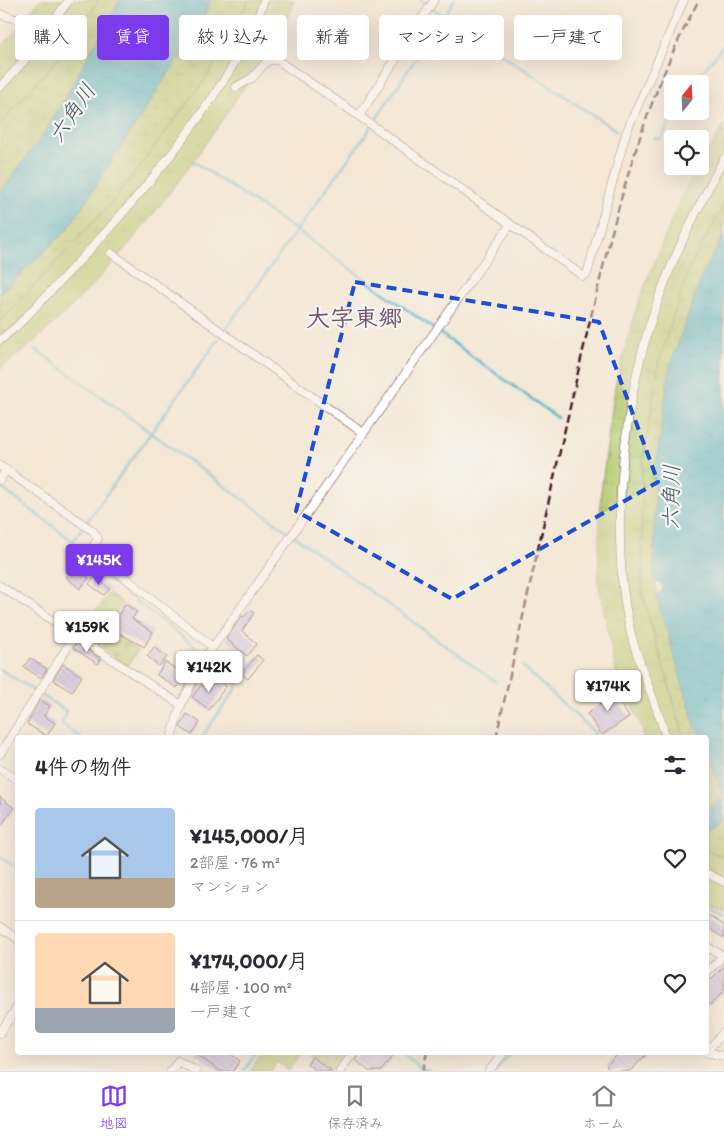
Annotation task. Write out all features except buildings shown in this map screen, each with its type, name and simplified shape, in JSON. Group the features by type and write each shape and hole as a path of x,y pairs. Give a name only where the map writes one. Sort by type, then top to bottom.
{"street":[{"path":"0,87 23,62 69,0"},
{"path":"0,340 17,326 128,209 179,143 224,79 245,45 264,0"},
{"path":"361,118 434,0"},
{"path":"236,86 252,78 268,60 278,60 582,276 587,274 626,133 684,0"},
{"path":"0,14 15,19"},
{"path":"665,735 630,630 622,580 620,520 624,457 644,346 659,296 694,216 724,159"},
{"path":"172,735 180,705 209,651 510,225"},
{"path":"111,253 363,433"},
{"path":"1,479 3,468 92,531 98,538 91,551 209,651"},
{"path":"0,586 180,705"},
{"path":"0,754 75,635"},
{"path":"0,769 15,778"},
{"path":"709,874 724,882"},
{"path":"0,927 15,937"},
{"path":"709,948 723,956 709,970"},
{"path":"0,1033 15,1010"},
{"path":"709,1049 724,1032"},
{"path":"709,1053 724,1056"},
{"path":"340,1071 352,1055"},
{"path":"489,1071 502,1055"},
{"path":"171,1071 178,1061 196,1071"}],"highlighted area":[{"path":"355,282 599,322 658,482 452,599 296,511"}],"green space":[{"path":"39,0 99,0 87,19 87,15 29,15"},
{"path":"99,0 120,0 112,15 97,15 97,41 87,59 87,19"},
{"path":"211,0 249,0 241,15 204,15"},
{"path":"249,0 294,0 287,19 287,15 241,15"},
{"path":"15,32 15,60 57,60 0,124 0,48"},
{"path":"179,57 179,60 216,60 207,77 115,199 0,322 0,293 67,230"},
{"path":"57,60 86,60 48,128 0,193 0,124"},
{"path":"216,60 263,60 190,165 133,239 69,309 36,340 0,369 0,322 115,199 207,77"},
{"path":"724,125 724,205 689,269 642,593 683,735 643,735 643,729 616,671 598,581 601,492 615,387 637,306 681,197 694,175 709,175 709,150"},
{"path":"724,205 724,234 702,276 670,367 655,472 656,595 699,735 683,735 642,593 642,470 659,361 689,269"},
{"path":"109,593 123,603 105,627 138,651 127,666 80,633"},
{"path":"709,760 724,797 709,808"},
{"path":"724,821 724,858 709,850 709,828"},
{"path":"709,850 724,858 724,910 709,904"},
{"path":"262,1055 299,1055 288,1070 277,1062 270,1071 250,1071"},
{"path":"312,1055 340,1055 344,1058 335,1071"}],"water":[{"name":"六角川","path":"120,0 211,0 204,15 179,15 179,57 67,230 0,293 0,193 48,128 97,41 97,60 169,60 169,15 112,15"},
{"name":"六角川","path":"724,234 724,797 709,760 709,735 699,735 695,725 656,595 662,592 663,585 654,580 655,472 670,367 702,276"},
{"path":"724,798 724,821 709,828 709,808"}],"waterway":[{"path":"420,0 617,131"},
{"path":"73,541 367,133 454,0"},
{"path":"699,75 724,45"},
{"path":"654,138 661,139 671,120"},
{"path":"194,162 296,230 558,418"},
{"path":"35,349 496,682"},
{"path":"0,487 73,541 89,564 235,678 237,687 203,735"},
{"path":"522,666 595,733 593,735"},
{"path":"0,669 66,711 62,724 77,735"},
{"path":"0,857 15,867"},
{"path":"709,907 724,914"},
{"path":"182,1060 183,1055"},
{"path":"244,1071 256,1055"},
{"path":"405,1055 419,1067 429,1071"},
{"path":"495,1071 508,1055"}],"railway":[{"path":"497,735 584,346 617,213 644,125 660,83 678,41 699,0"},
{"path":"423,1071 426,1055"}],"district":[{"name":"大字東郷","path":"354,317"}]}
